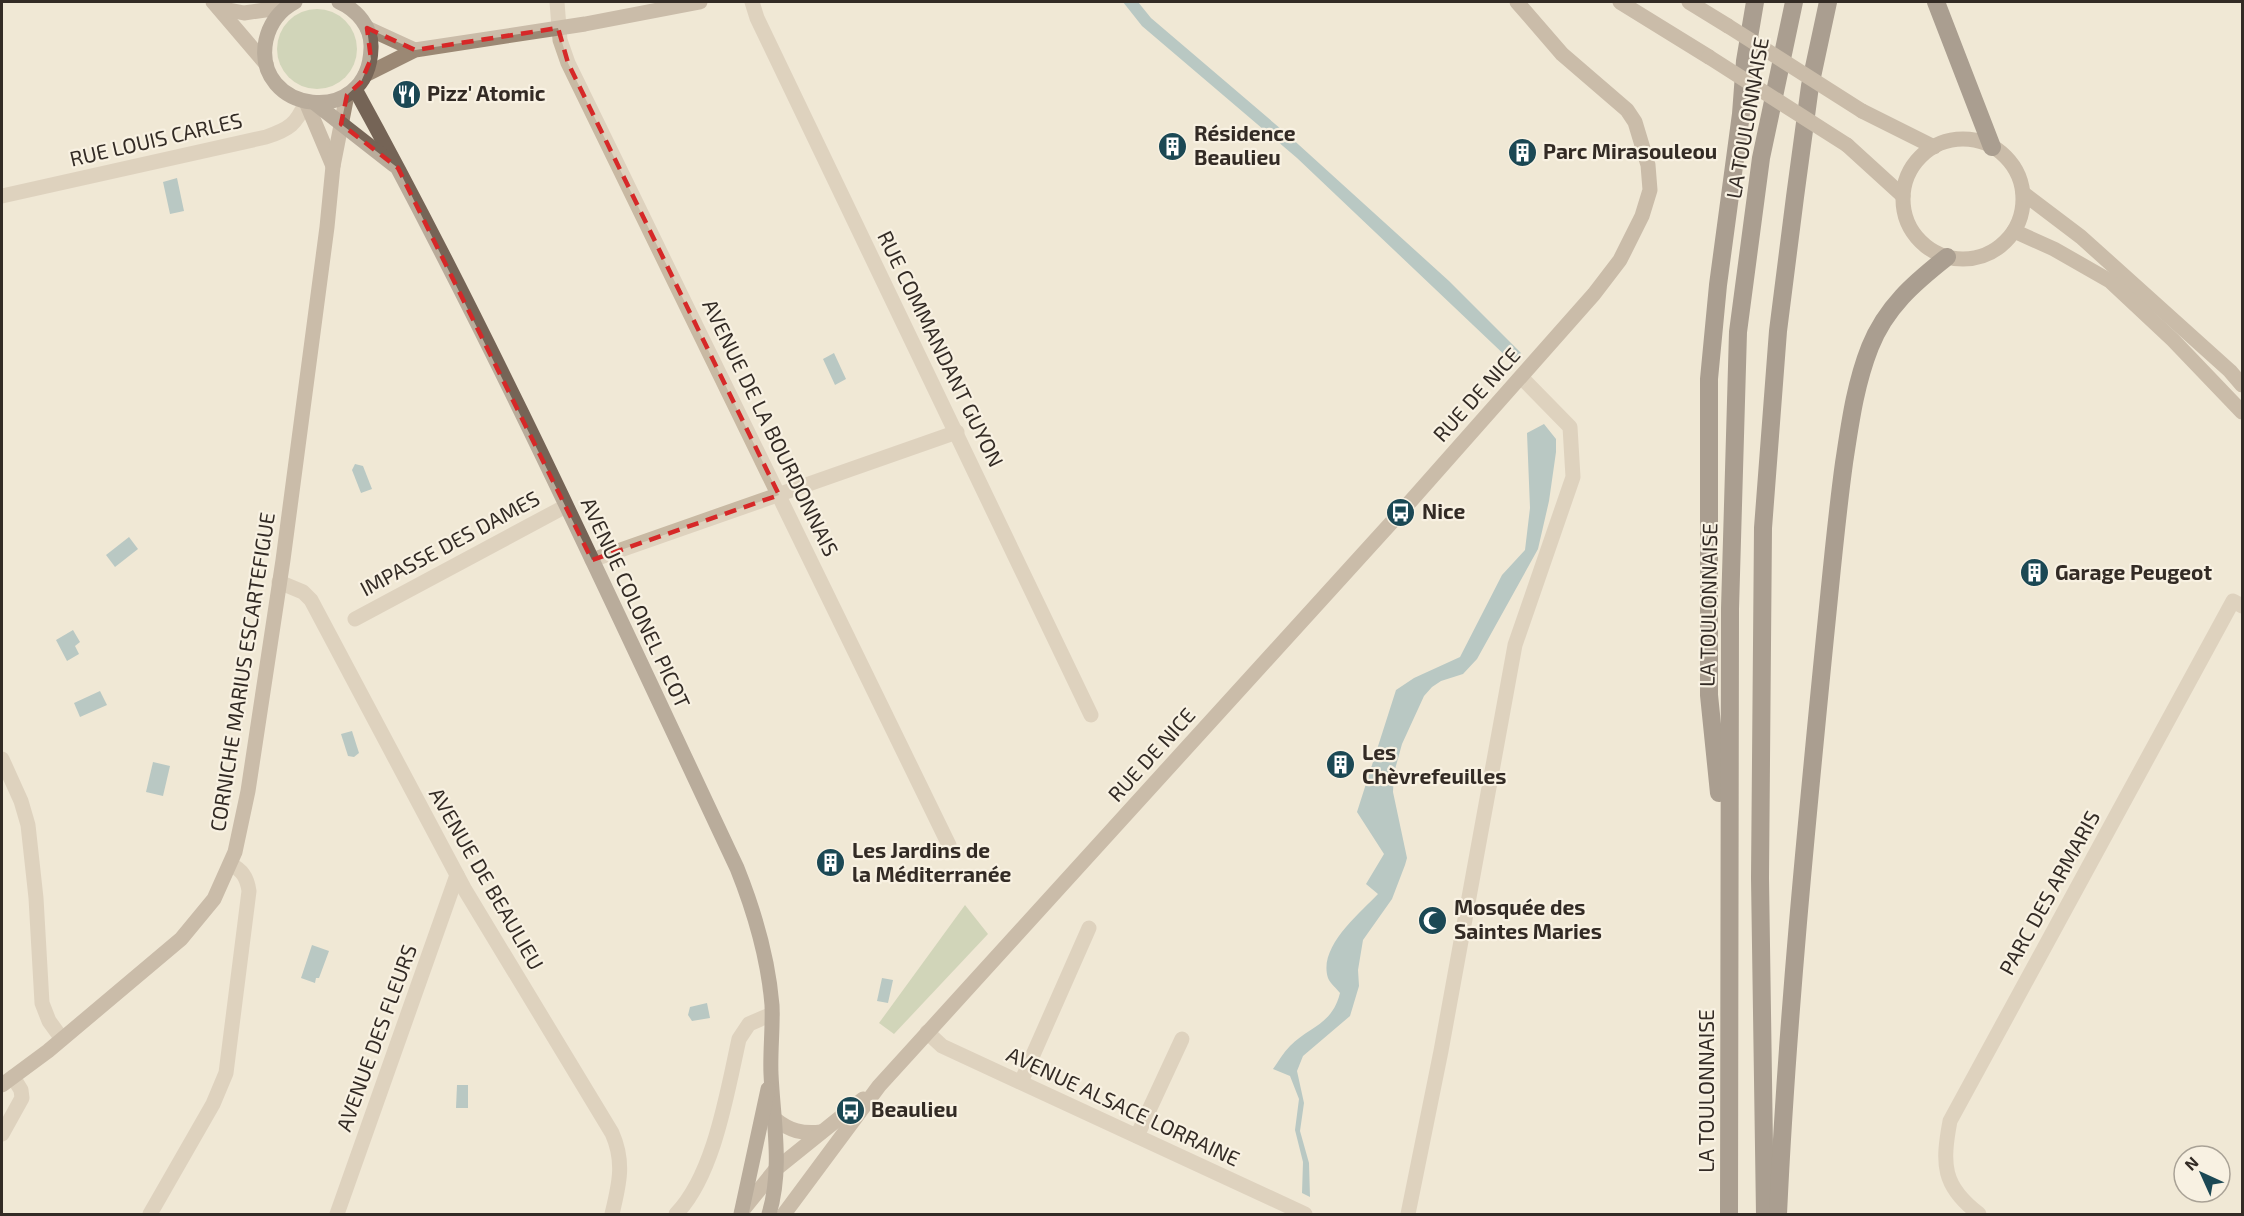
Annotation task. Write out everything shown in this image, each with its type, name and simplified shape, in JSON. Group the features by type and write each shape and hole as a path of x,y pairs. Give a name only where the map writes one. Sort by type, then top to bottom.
{"highway":[{"path":"1730,893 1709,694 1709,379 1718,285 1741,114 1745,61 1755,2"},
{"name":"LA TOULONNAISE","path":"1729,1215 1730,609 1738,332 1761,158 1794,2"},
{"path":"1765,1215 1760,878 1763,528 1778,331 1786,264 1810,86 1828,2"},
{"path":"1936,2 1992,147"},
{"path":"1778,1215 1797,925 1808,802 1841,485 1850,423 1857,384 1880,325 1889,310 1912,284 1947,257"}],"main road":[{"path":"339,2 415,50"},
{"path":"365,75 415,50 558,28 700,2"},
{"name":"RUE DE NICE","path":"784,1215 879,1086 1263,665 1561,332 1620,260 1642,216 1650,190 1648,165 1635,122 1627,110 1562,54 1517,2"},
{"path":"1620,2 1846,145 1903,196"},
{"path":"1689,2 1862,111 1934,147"},
{"path":"216,5 244,13 291,4"},
{"path":"266,64 264,48 268,32 275,18 291,4"},
{"path":"216,5 266,64"},
{"path":"311,103 337,100 351,92 365,75 371,59 371,44 363,16"},
{"name":"AVENUE COLONEL PICOT","path":"266,64 280,89 292,98 311,103 398,168"},
{"name":"AVENUE COLONEL PICOT","path":"351,92 398,168 566,506 737,868 752,906 764,947 772,1014 771,1075 776,1169 769,1215"},
{"name":"CORNICHE MARIUS ESCARTEFIGUE","path":"7,1081 62,1039 181,939 214,899 235,852 248,790 279,582 333,166 341,124 351,92"},
{"name":"CORNICHE MARIUS ESCARTEFIGUE","path":"311,103 333,166"},
{"path":"1953,140 1973,140 1992,147 2007,159 2018,175 2023,194 2022,213 2014,231 2001,246 1985,255 1966,260 1947,257 1928,249 1914,234 1905,216 1903,196 1908,177 1918,159 1934,147 1953,140"},
{"path":"2023,194 2081,237 2230,371 2242,385"},
{"path":"2014,231 2054,249 2110,281 2173,340 2242,412"},
{"name":"AVENUE COLONEL PICOT","path":"744,1213 771,1075"},
{"path":"744,1213 776,1169 879,1086"},
{"path":"775,1119 792,1131 803,1134 821,1132"}],"street":[{"name":"AVENUE DE LA BOURDONNAIS","path":"557,2 558,28 568,63 949,845"},
{"name":"RUE COMMANDANT GUYON","path":"752,2 757,18 1091,715"},
{"name":"RUE LOUIS CARLES","path":"2,196 276,134 293,124 311,103"},
{"path":"1408,1215 1442,1051 1515,645 1573,477 1570,427 1521,377"},
{"path":"592,560 957,432"},
{"name":"IMPASSE DES DAMES","path":"355,619 566,506"},
{"name":"AVENUE DE BEAULIEU","path":"279,582 303,592 311,600 457,875 612,1133 620,1152 621,1173 612,1215"},
{"name":"PARC DES ARMARIS","path":"1979,1215 1968,1206 1948,1180 1944,1152 1950,1121 2233,601 2242,606"},
{"path":"2,759 21,801 28,825 36,898 42,1003 49,1021 62,1039"},
{"path":"150,1215 213,1104 226,1072 249,891 248,882 243,873 230,864"},
{"name":"AVENUE DES FLEURS","path":"337,1215 457,875"},
{"path":"1021,1083 1089,928"},
{"path":"676,1215 693,1195 704,1172 739,1039 749,1024 772,1014"},
{"name":"AVENUE ALSACE LORRAINE","path":"927,1032 942,1046 1305,1215"},
{"path":"1137,1136 1182,1039"},
{"path":"2,1134 22,1098 21,1090 7,1081"}],"highlighted area":[{"path":"367,28 415,50 558,28 568,63 779,495 592,560 398,168 341,124 347,95 361,82 371,59"}],"green space":[{"path":"317,9 332,12 345,21 354,34 357,49 354,64 345,77 332,86 317,89 302,86 289,77 280,64 277,49 280,34 289,21 302,12"},
{"path":"965,905 988,934 894,1034 879,1023"}],"water":[{"path":"1123,2 1138,2 1151,18 1288,135 1449,281 1521,353 1512,362 1297,158 1142,26"},
{"path":"177,178 184,211 170,214 163,182"},
{"path":"834,353 846,379 835,385 823,359"},
{"path":"1544,424 1556,439 1556,452 1549,501 1538,549 1477,659 1463,674 1441,681 1424,696 1402,744 1394,773 1393,792 1407,858 1405,865 1392,899 1363,940 1358,970 1359,986 1350,1016 1303,1056 1297,1071 1304,1103 1300,1131 1309,1163 1310,1197 1302,1193 1303,1162 1295,1130 1299,1099 1290,1076 1273,1069 1290,1046 1332,1012 1340,993 1328,978 1326,966 1329,955 1342,932 1378,894 1366,884 1384,854 1357,812 1396,690 1414,678 1460,657 1502,575 1525,550 1530,508 1527,433"},
{"path":"355,464 363,466 372,489 361,493 352,470"},
{"path":"129,537 138,549 115,567 106,555"},
{"path":"73,630 80,642 75,646 79,654 67,661 56,640"},
{"path":"100,691 107,705 80,717 74,703"},
{"path":"352,731 359,753 354,757 348,756 341,734"},
{"path":"153,762 170,766 163,796 146,792"},
{"path":"312,945 329,951 315,983 301,978"},
{"path":"882,978 893,980 888,1003 877,1001"},
{"path":"707,1003 710,1018 692,1021 688,1015 690,1007"},
{"path":"457,1085 468,1085 468,1108 456,1108"}],"place":[{"name":"Pizz' Atomic","path":"406,94"},
{"name":"Résidence Beaulieu","path":"1173,146"},
{"name":"Parc Mirasouleou","path":"1522,152"},
{"name":"Nice","path":"1401,512"},
{"name":"Garage Peugeot","path":"2034,573"},
{"name":"Les Chèvrefeuilles","path":"1341,765"},
{"name":"Les Jardins de la Méditerranée","path":"831,863"},
{"name":"Mosquée des Saintes Maries","path":"1433,920"},
{"name":"Beaulieu","path":"850,1110"}]}
